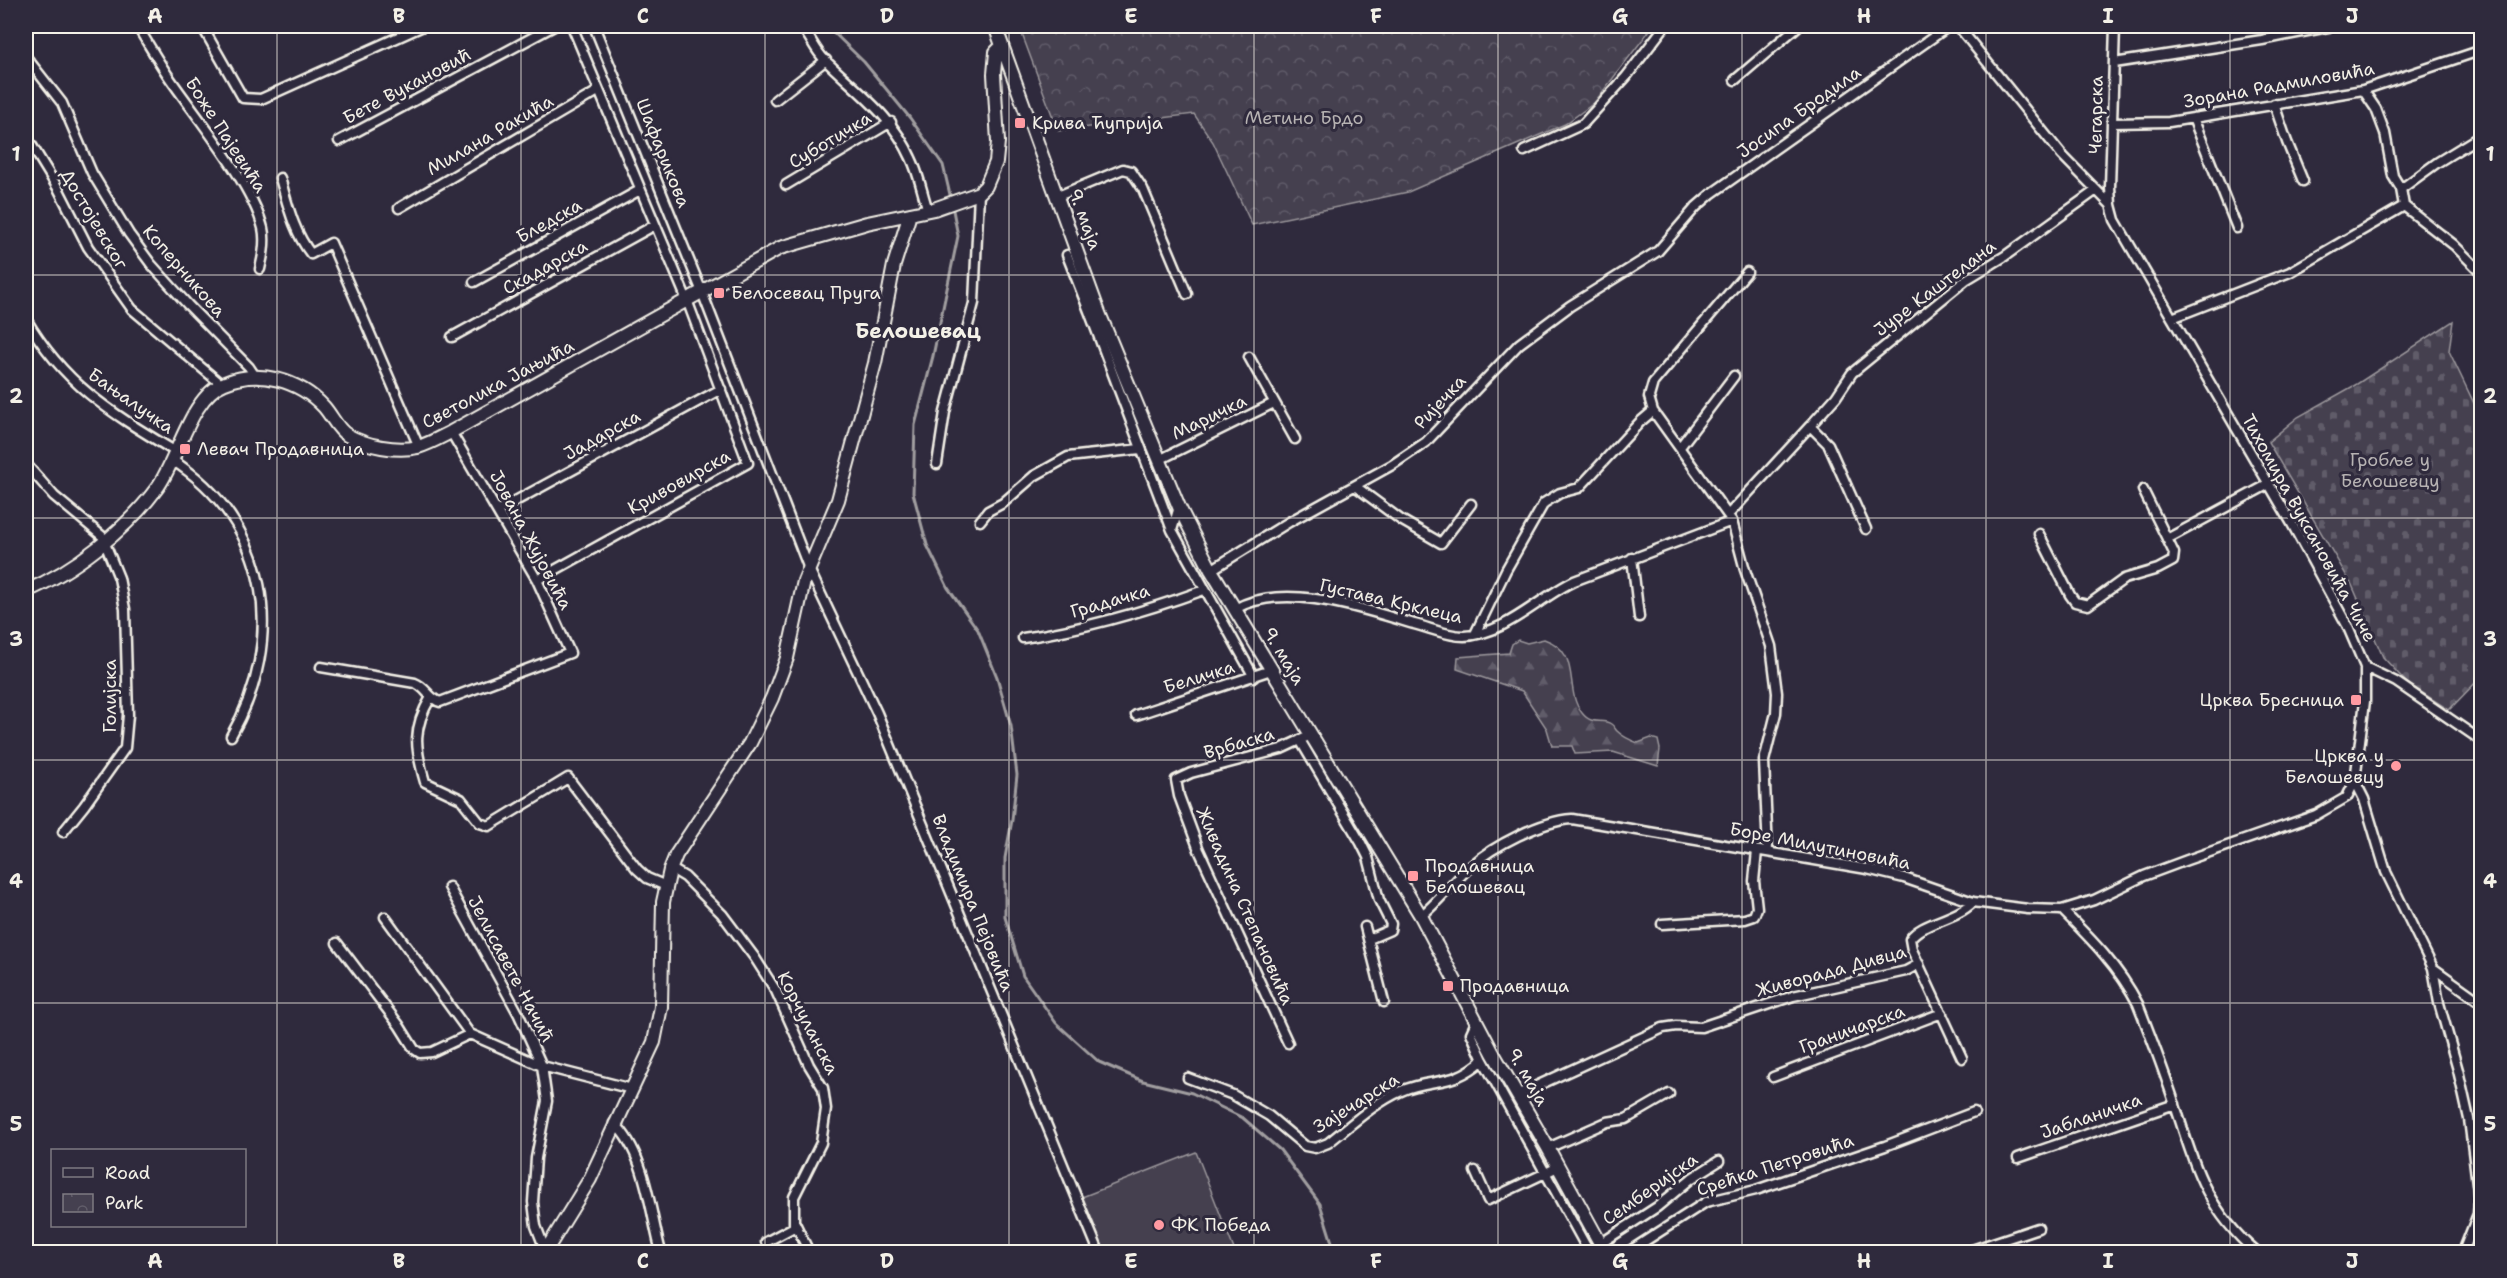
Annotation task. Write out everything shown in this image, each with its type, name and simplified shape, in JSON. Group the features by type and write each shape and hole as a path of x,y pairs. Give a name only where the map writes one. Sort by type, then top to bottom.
{"street":[{"name":"Боже Пајевића","path":"137,26 238,177 253,206 263,229 263,254 260,269"},
{"path":"202,26 243,98 261,99 423,26"},
{"name":"Бете Вукановић","path":"339,141 554,26"},
{"name":"Кривовирска","path":"537,580 748,463 687,300 572,26"},
{"name":"Шафарикова","path":"594,26 702,292 809,569"},
{"path":"800,26 826,60 874,103 891,122 912,158 931,209"},
{"name":"9. маја","path":"995,26 1094,297 1179,507 1211,570 1271,670 1305,738 1420,916 1476,1022 1602,1248"},
{"path":"1524,151 1583,124 1626,77 1665,26"},
{"path":"1735,80 1798,26"},
{"name":"Јосипа Бродила","path":"1674,232 1711,194 1949,26"},
{"name":"Тихомира Вуксановића Чиче","path":"1958,26 2062,155 2110,205 2119,228 2269,484 2347,625 2365,667 2365,701 2355,781"},
{"name":"Чегарска","path":"2110,205 2115,26"},
{"path":"2114,63 2239,44 2333,26"},
{"path":"937,464 942,429 974,303 979,193 986,186 996,162 998,142 994,74 996,52 1002,46"},
{"name":"Зорана Радмиловића","path":"2113,123 2153,123 2193,118 2364,90 2481,50"},
{"name":"Коперникова","path":"26,57 62,103 92,172 129,234 159,272 255,376"},
{"path":"775,100 826,60"},
{"name":"Милана Ракића","path":"399,208 598,90"},
{"path":"2364,90 2380,121 2388,146 2393,176 2401,189 2404,206 2454,245 2481,273"},
{"path":"2274,104 2303,181"},
{"path":"2193,118 2237,228"},
{"name":"Суботичка","path":"786,185 891,122"},
{"path":"2401,189 2481,135"},
{"name":"Достојевског","path":"26,136 88,247 132,309 221,384"},
{"path":"1058,196 1123,169 1131,171 1143,189 1187,294"},
{"path":"280,178 300,240 311,254 332,243 419,447"},
{"name":"Бледска","path":"474,282 640,190"},
{"name":"Јуре Каштелана","path":"1730,518 1836,397 1852,373 1967,279 2005,256 2095,191"},
{"name":"Светолика Јањића","path":"221,384 255,376 270,378 300,388 324,408 346,435 367,443 405,448 419,447 451,432 780,248 960,201 979,193"},
{"path":"2172,318 2290,272 2404,206"},
{"path":"546,1252 590,1179 654,1042 662,987 662,925 670,868 750,743 772,698 787,658 809,569 838,500 875,363 887,295 910,214"},
{"path":"881,220 895,226 901,243"},
{"name":"Скадарска","path":"452,337 655,225"},
{"name":"Ријечка","path":"1211,570 1426,442 1492,371 1532,333 1570,306 1658,251 1674,232"},
{"path":"1067,255 1133,422 1140,449 1172,530 1254,677"},
{"path":"1747,272 1653,383 1649,397 1653,411 1730,518 1771,646 1777,682 1776,713 1764,761 1768,852"},
{"path":"1089,311 1094,297"},
{"name":"Бањалучка","path":"26,319 52,357 75,384 174,456 220,503 245,541 256,572 263,610 259,668 250,699 231,736"},
{"name":"Маричка","path":"1249,357 1295,439"},
{"path":"1680,447 1734,376"},
{"path":"26,591 106,543 156,489 204,399 221,384"},
{"name":"Јадарска","path":"499,510 721,389"},
{"name":"Маричка","path":"1159,460 1274,403"},
{"path":"1475,634 1506,570 1544,504 1552,496 1579,488 1653,411"},
{"path":"1810,426 1828,444 1866,529"},
{"name":"Јована Жујовића","path":"431,697 440,702 570,653 537,580 499,510 451,432"},
{"path":"980,521 988,511 1003,503 1034,476 1068,457 1140,449"},
{"path":"26,464 54,496 102,536 106,543"},
{"path":"2167,539 2269,484"},
{"path":"1354,486 1401,520 1441,543 1471,504"},
{"path":"2039,534 2070,596 2075,602 2083,605 2095,602 2124,579 2169,564 2174,557 2142,490"},
{"path":"1172,530 1179,507"},
{"name":"Густава Крклеца","path":"1235,609 1254,600 1307,599 1345,605 1449,634 1475,634 1504,625 1564,585 1730,518"},
{"name":"Голијска","path":"63,832 125,748 127,741 124,609 118,578 106,543"},
{"path":"1632,558 1639,617"},
{"name":"Владимира Пејовића","path":"809,569 877,712 1099,1252"},
{"name":"Градачка","path":"1023,638 1057,633 1204,590"},
{"path":"321,667 415,683 424,687 431,697 418,723 418,758 425,782 461,799 480,823 489,826 568,778 637,869 647,878 666,886"},
{"path":"2365,667 2396,682 2481,741"},
{"name":"Беличка","path":"1136,715 1202,691 1271,670"},
{"path":"1305,738 1368,857 1379,900 1391,924 1390,930 1369,939"},
{"name":"Врбаска","path":"1176,780 1191,773 1281,749 1305,738"},
{"name":"Живадина Степановића","path":"1176,780 1179,796 1199,850 1288,1043"},
{"path":"2355,781 2364,799 2386,872 2433,968 2436,989 2469,1119 2479,1191 2480,1216 2463,1252"},
{"name":"Боре Милутиновића","path":"1420,916 1483,856 1533,830 1564,819 1648,830 1887,874 1973,902 2028,909 2062,910 2094,900 2144,876 2316,815 2347,797 2355,781"},
{"path":"1662,924 1745,919 1754,916 1757,908 1754,881 1757,851"},
{"name":"Корчуланска","path":"670,868 685,877 722,914 755,958 776,991 809,1065 823,1088 826,1109 821,1143 794,1197 795,1223"},
{"name":"Јелисавете Начић","path":"449,887 519,1015 542,1066 547,1101 536,1158 533,1202 536,1226 546,1252"},
{"path":"1962,1058 1910,944 1911,937 1917,932 1955,916 1973,902"},
{"path":"2062,910 2106,956 2131,991 2138,1004 2175,1104 2195,1169 2221,1216 2237,1236 2256,1252"},
{"path":"386,917 470,1034 542,1066 632,1089"},
{"path":"1365,927 1384,1002"},
{"path":"337,943 399,1025 414,1049 420,1053 432,1052 470,1034"},
{"name":"Живорада Дивца","path":"1517,1095 1663,1028 1701,1027 1793,996 1906,971 1919,964"},
{"path":"2433,968 2481,1003"},
{"name":"Граничарска","path":"1773,1077 1942,1013"},
{"path":"1476,1022 1471,1033 1483,1060 1589,1252"},
{"name":"Зајечарска","path":"1188,1078 1233,1095 1269,1116 1305,1146 1315,1148 1328,1143 1398,1092 1454,1078 1470,1071 1483,1060"},
{"path":"1548,1148 1606,1122 1626,1119 1669,1094"},
{"name":"Јабланичка","path":"2018,1158 2175,1104"},
{"name":"Срећка Петровића","path":"1628,1252 1706,1202 1756,1190 1885,1146 1974,1112"},
{"path":"614,1124 629,1142 644,1177 661,1252"},
{"name":"Семберијска","path":"1602,1248 1692,1178 1719,1161"},
{"path":"1474,1171 1488,1200 1558,1167"},
{"path":"766,1242 792,1229 795,1223"},
{"path":"795,1223 809,1252"},
{"path":"1965,1252 2038,1228"}],"green space":[{"name":"Метино Брдо","path":"1019,26 1653,26 1594,103 1565,124 1408,192 1252,225 1213,142 1194,114 1058,131"},
{"name":"Гробље у Белошевцу","path":"2453,321 2449,351 2481,418 2482,676 2449,710 2407,683 2383,657 2352,585 2268,442 2298,417 2357,384"},
{"path":"1544,639 1556,645 1564,653 1577,704 1582,713 1593,721 1611,724 1622,735 1638,743 1651,738 1658,740 1660,749 1658,766 1613,752 1575,754 1572,746 1552,746 1547,729 1522,691 1457,669 1458,657 1509,653 1512,644 1518,640 1527,643"},
{"name":"ФК Победа","path":"1196,1152 1235,1252 1104,1252 1082,1197"}],"waterway":[{"path":"827,26 864,62 910,118 943,165 951,199"},
{"path":"952,205 958,236 933,356 915,425 913,493 927,545 948,588 978,630 997,677 1011,726 1017,775 1005,858 1005,917 1023,976 1056,1023 1099,1062 1143,1081 1192,1093 1243,1118 1280,1150 1320,1204 1335,1252"}],"place":[{"name":"Крива Ћуприја","path":"1020,123"},
{"name":"Белосевац Пруга","path":"719,293"},
{"name":"Левач Продавница","path":"185,449"},
{"name":"Црква Бресница","path":"2356,700"},
{"name":"Црква у Белошевцу","path":"2396,766"},
{"name":"Продавница Белошевац","path":"1413,876"},
{"name":"Продавница","path":"1448,986"},
{"name":"ФК Победа","path":"1159,1225"}],"district":[{"name":"Белошевац","path":"918,331"}]}
